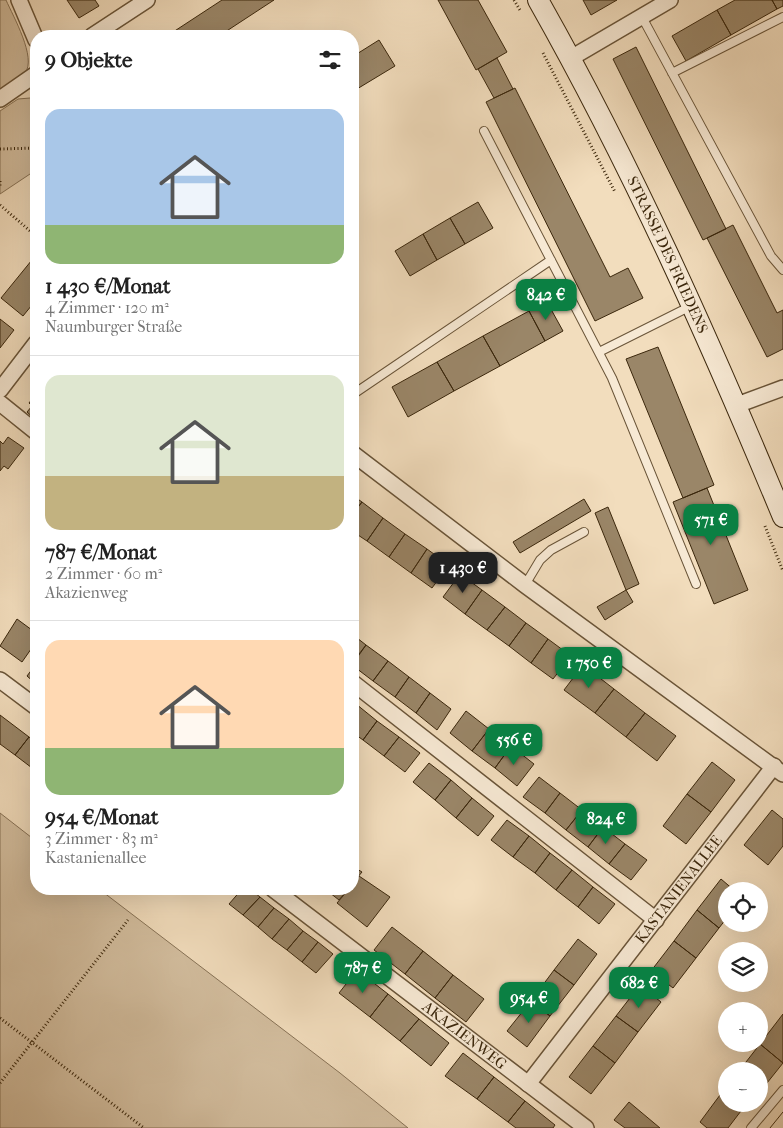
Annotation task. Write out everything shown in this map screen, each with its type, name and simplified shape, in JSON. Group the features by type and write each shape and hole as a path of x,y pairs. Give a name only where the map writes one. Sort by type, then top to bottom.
{"street":[{"path":"19,0 32,30"},
{"path":"101,30 147,0"},
{"name":"STRASSE DES FRIEDENS","path":"538,0 571,58 692,306 737,405 783,517"},
{"path":"571,58 670,0"},
{"path":"0,99 30,78"},
{"path":"0,390 30,351"},
{"path":"737,405 783,388"},
{"path":"0,404 30,427"},
{"path":"359,458 525,585 778,770"},
{"path":"0,680 30,702"},
{"path":"359,687 656,920"},
{"name":"KASTANIENALLEE","path":"528,1084 656,920 778,770"},
{"name":"AKAZIENWEG","path":"281,895 586,1128"}],"lane":[{"path":"642,17 771,256 783,270"},
{"path":"672,73 783,17"},
{"path":"484,131 612,378 696,584"},
{"path":"359,390 551,260"},
{"path":"599,352 692,306"},
{"path":"525,585 540,560 551,550 584,532"},
{"path":"751,1128 783,1090"}],"path":[{"path":"514,0 523,15"},
{"path":"540,46 616,194"},
{"path":"0,148 30,148"},
{"path":"0,181 0,186"},
{"path":"0,205 30,231"},
{"path":"765,525 783,571"},
{"path":"0,1083 128,920"},
{"path":"0,1018 144,1128"}],"shaded area":[{"path":"0,0 6,0 23,37 28,66 23,76 0,91"},
{"path":"30,98 30,174 0,194 0,111 18,99"},
{"path":"0,813 30,836 30,895 107,895 340,1073 408,1128 0,1128"}],"building":[{"path":"67,0 95,0 99,6 79,18"},
{"path":"222,0 274,0 228,30 176,30"},
{"path":"438,0 478,0 507,52 476,70"},
{"path":"583,0 617,0 591,15"},
{"path":"735,0 772,0 777,9 731,35 717,10"},
{"path":"772,0 783,0 783,6 777,9"},
{"path":"717,10 731,35 686,61 672,36"},
{"path":"379,40 395,66 359,88 359,53"},
{"path":"636,47 726,229 703,240 613,59"},
{"path":"497,58 513,89 494,98 478,69"},
{"path":"515,88 610,277 628,268 643,298 595,321 486,102"},
{"path":"478,202 493,228 465,244 450,218"},
{"path":"450,218 465,244 437,260 423,234"},
{"path":"733,225 777,313 783,310 783,349 767,357 707,238"},
{"path":"423,234 437,260 410,276 395,251"},
{"path":"30,262 30,307 23,316 1,298"},
{"path":"547,302 563,331 545,341 529,311"},
{"path":"529,311 545,341 500,366 483,336"},
{"path":"0,319 14,330 0,348"},
{"path":"483,336 500,366 454,391 437,362"},
{"path":"658,347 714,485 683,498 626,359"},
{"path":"437,362 454,391 408,417 392,387"},
{"path":"8,437 24,448 8,469 4,466 0,471 0,441 3,444"},
{"path":"707,488 748,590 714,604 673,502"},
{"path":"584,499 591,511 520,553 513,542"},
{"path":"362,502 383,518 367,541 359,536 359,506"},
{"path":"608,507 639,584 626,590 595,513"},
{"path":"383,518 405,534 389,557 367,541"},
{"path":"405,534 427,549 411,573 389,557"},
{"path":"427,549 449,565 432,588 411,573"},
{"path":"460,574 482,590 465,614 443,597"},
{"path":"482,590 505,607 487,630 465,614"},
{"path":"626,590 633,602 605,620 597,607"},
{"path":"505,607 526,623 509,646 487,630"},
{"path":"17,619 30,629 30,651 22,662 0,646"},
{"path":"526,623 548,639 531,663 509,646"},
{"path":"548,639 571,656 553,679 531,663"},
{"path":"359,640 366,645 359,654"},
{"path":"366,645 388,661 373,681 359,670 359,655"},
{"path":"388,661 409,677 395,697 373,681"},
{"path":"583,665 614,689 595,713 564,690"},
{"path":"409,677 430,693 416,713 395,697"},
{"path":"614,689 645,713 626,737 595,713"},
{"path":"430,693 451,709 437,730 416,713"},
{"path":"359,706 377,721 363,740 359,737"},
{"path":"466,711 489,729 472,751 450,733"},
{"path":"645,713 676,736 657,761 626,737"},
{"path":"0,715 29,737 15,755 0,744"},
{"path":"377,721 399,737 384,756 363,740"},
{"path":"489,729 511,746 495,768 472,751"},
{"path":"29,737 30,738 30,766 15,755"},
{"path":"399,737 420,753 405,772 384,756"},
{"path":"511,746 534,764 517,786 495,768"},
{"path":"712,762 735,780 711,812 687,794"},
{"path":"429,763 451,780 435,800 413,782"},
{"path":"539,777 560,793 545,813 523,797"},
{"path":"451,780 472,798 456,818 435,800"},
{"path":"560,793 582,810 566,830 545,813"},
{"path":"687,794 711,812 686,844 663,826"},
{"path":"472,798 494,816 478,836 456,818"},
{"path":"582,810 603,827 588,847 566,830"},
{"path":"772,810 783,819 783,846 768,865 744,845"},
{"path":"507,820 529,836 513,857 491,840"},
{"path":"603,827 625,844 609,864 588,847"},
{"path":"529,836 550,853 535,873 513,857"},
{"path":"625,844 647,860 631,880 609,864"},
{"path":"550,853 572,870 556,890 535,873"},
{"path":"572,870 593,887 578,907 556,890"},
{"path":"359,876 390,897 367,927 337,903 344,895 359,895"},
{"path":"718,883 718,927 697,910"},
{"path":"593,887 615,904 599,924 578,907"},
{"path":"237,895 258,895 260,897 243,915 229,904"},
{"path":"333,895 343,895 339,900"},
{"path":"260,897 274,908 258,927 243,915"},
{"path":"274,908 289,919 272,939 258,927"},
{"path":"697,910 718,927 696,958 674,941"},
{"path":"289,919 303,931 287,950 272,939"},
{"path":"392,927 423,951 405,974 374,950"},
{"path":"303,931 318,942 302,962 287,950"},
{"path":"578,939 597,954 574,985 554,970"},
{"path":"674,941 696,958 673,988 651,971"},
{"path":"318,942 333,954 316,973 302,962"},
{"path":"423,951 453,975 435,998 405,974"},
{"path":"357,970 388,994 370,1017 339,993"},
{"path":"554,970 574,985 550,1016 531,1001"},
{"path":"453,975 484,999 466,1022 435,998"},
{"path":"640,985 661,1002 638,1032 616,1016"},
{"path":"388,994 419,1019 400,1041 370,1017"},
{"path":"531,1001 550,1016 527,1047 507,1031"},
{"path":"783,1014 783,1063 768,1051 768,1034"},
{"path":"616,1016 638,1032 615,1063 593,1046"},
{"path":"419,1019 449,1043 431,1066 400,1041"},
{"path":"593,1046 615,1063 591,1094 569,1077"},
{"path":"768,1051 783,1063 768,1082 768,1062 746,1062 754,1052"},
{"path":"463,1053 494,1077 477,1099 445,1076"},
{"path":"494,1077 525,1101 508,1122 477,1099"},
{"path":"718,1098 718,1112 740,1112 728,1128 707,1128 700,1122"},
{"path":"525,1101 555,1125 553,1128 516,1128 508,1122"},
{"path":"629,1102 660,1128 625,1128 614,1120"}],"tram line":[{"path":"770,1128 783,1112"}]}
